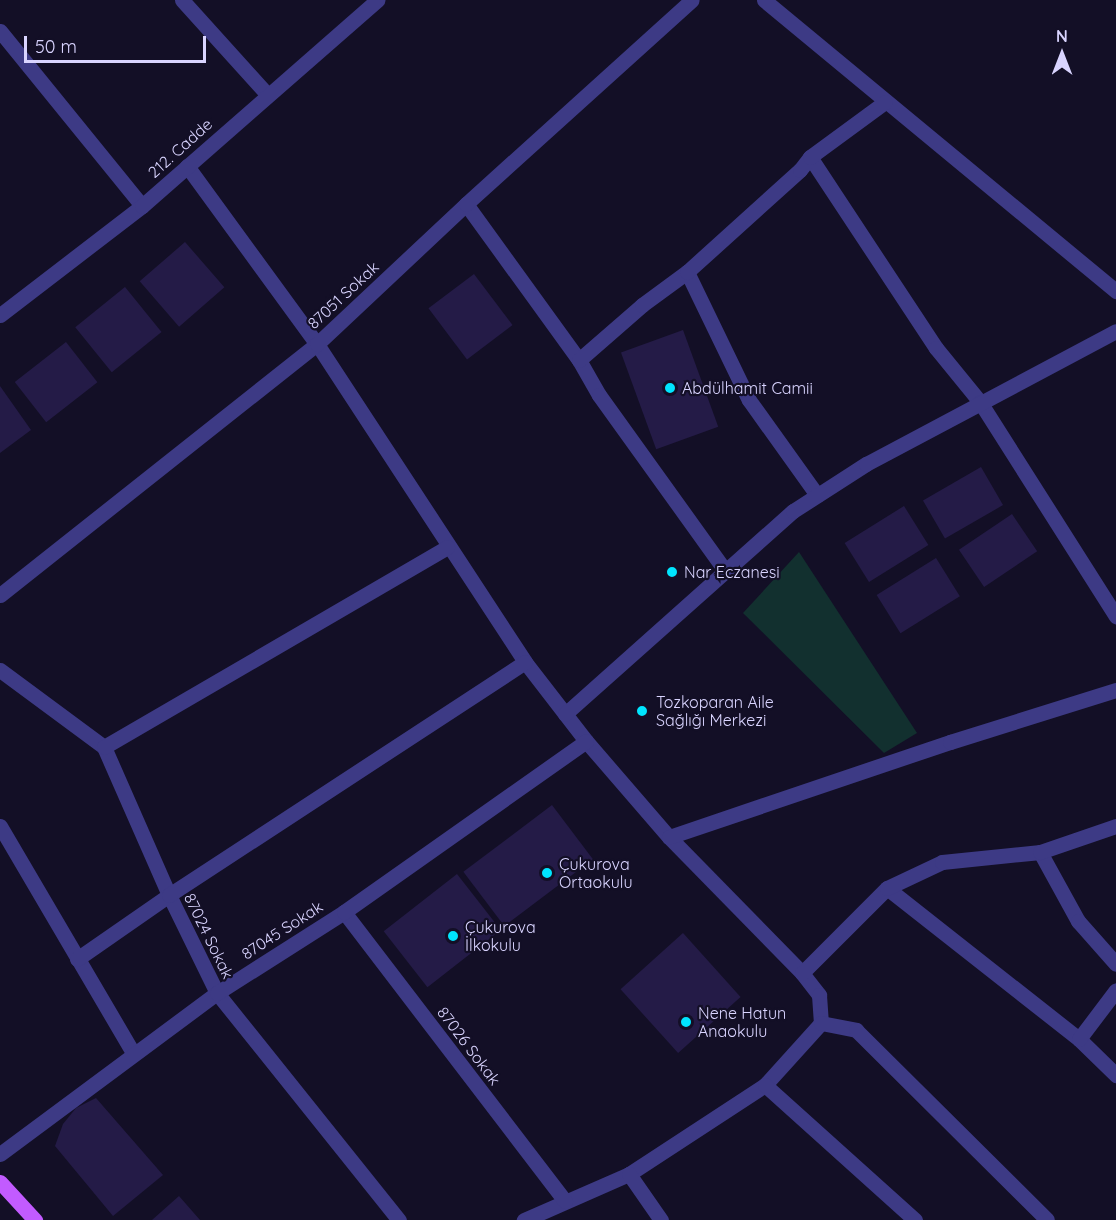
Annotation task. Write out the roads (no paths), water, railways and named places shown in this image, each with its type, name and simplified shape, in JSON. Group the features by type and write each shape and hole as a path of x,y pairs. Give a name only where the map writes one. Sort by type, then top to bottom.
{"main road":[{"path":"0,1182 35,1220"}],"street":[{"path":"182,0 267,94"},
{"name":"87051 Sokak","path":"0,595 317,344 466,204 692,0"},
{"path":"764,0 1116,291"},
{"name":"212. Cadde","path":"0,315 142,206 373,1"},
{"path":"0,31 142,206"},
{"path":"579,360 642,305 687,272 800,170 810,157 885,102"},
{"path":"810,157 936,348 980,402 1116,616"},
{"path":"187,166 317,344 447,547 525,662 586,741 669,837 802,973 819,995 821,1023 765,1085 628,1174 524,1220"},
{"path":"466,204 579,360 599,395 726,572"},
{"path":"687,272 749,400 817,495"},
{"path":"565,714 793,511 866,464 1116,331"},
{"path":"104,747 447,547"},
{"path":"76,958 525,662"},
{"name":"87024 Sokak","path":"0,670 104,747 169,895 217,993 399,1220"},
{"path":"669,837 951,742 1116,690"},
{"name":"87045 Sokak","path":"0,1154 217,993 344,912 586,741"},
{"path":"0,826 134,1054"},
{"path":"802,973 887,888 942,862 1040,852 1116,826"},
{"path":"1040,852 1078,921 1116,964"},
{"path":"887,888 1079,1039 1116,1075"},
{"name":"87026 Sokak","path":"344,912 566,1201"},
{"path":"1079,1039 1116,990"},
{"path":"821,1023 856,1030 1047,1220"},
{"path":"765,1085 915,1220"},
{"path":"628,1174 661,1220"}],"place":[{"name":"Abdülhamit Camii","path":"670,388"},
{"name":"Nar Eczanesi","path":"672,572"},
{"name":"Tozkoparan Aile Sağlığı Merkezi","path":"642,711"},
{"name":"Çukurova Ortaokulu","path":"547,873"},
{"name":"Çukurova İlkokulu","path":"453,936"},
{"name":"Nene Hatun Anaokulu","path":"686,1022"}]}
